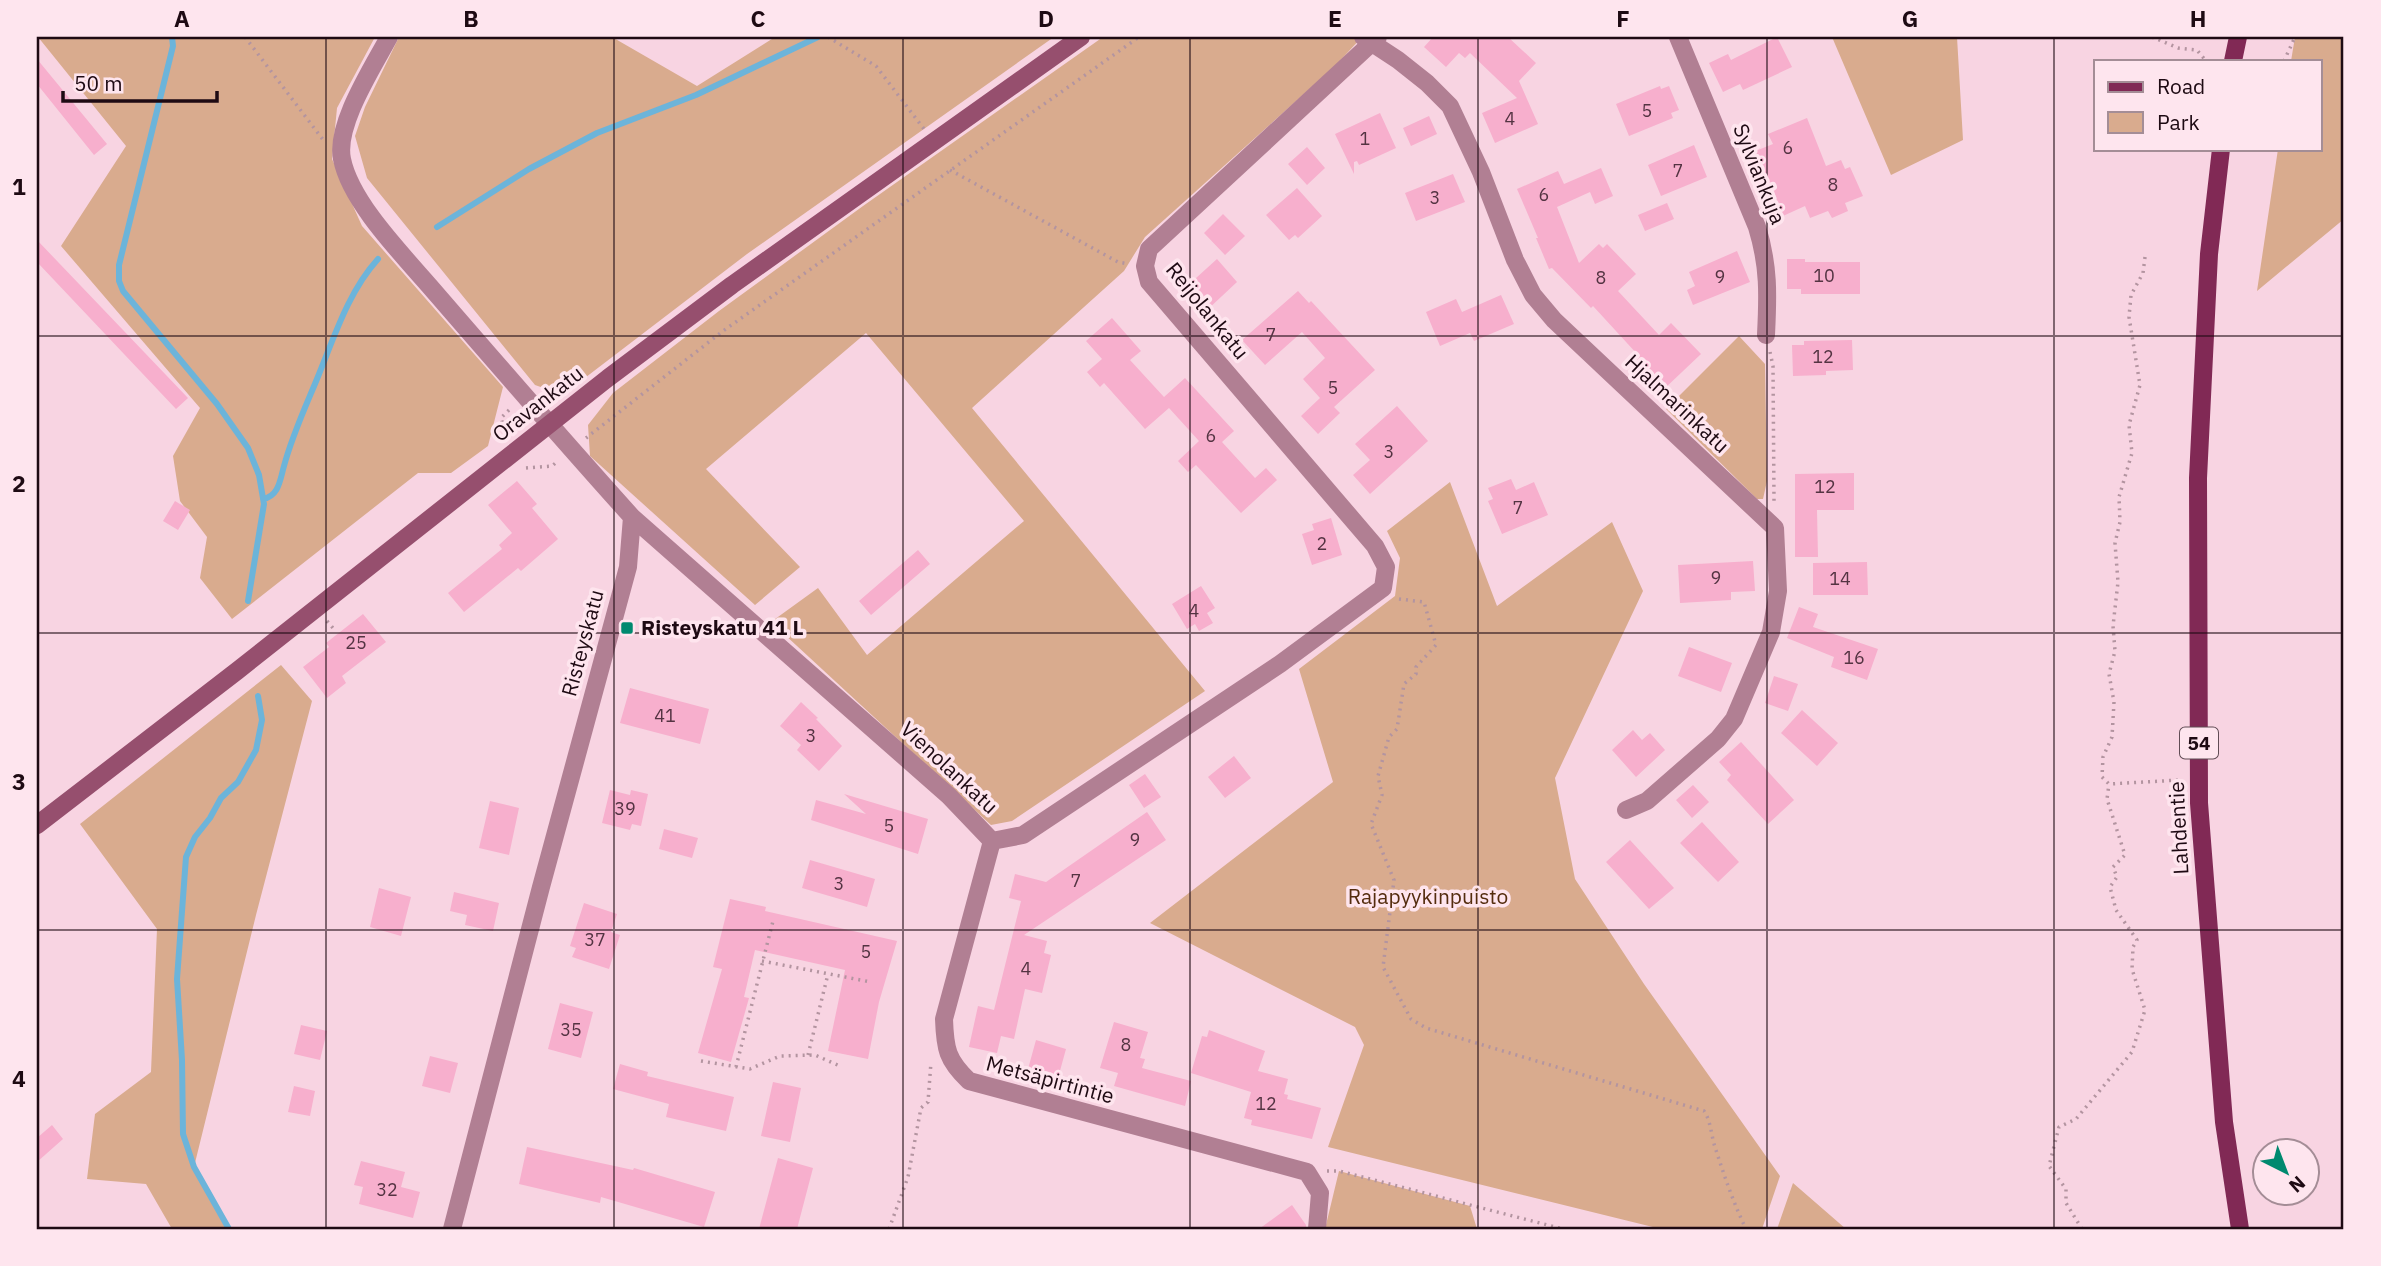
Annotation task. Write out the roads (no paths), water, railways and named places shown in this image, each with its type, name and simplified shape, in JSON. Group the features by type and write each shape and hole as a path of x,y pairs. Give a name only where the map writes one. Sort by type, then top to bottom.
{"main road":[{"path":"2231,60 2232,37"},
{"path":"2231,60 2238,37"},
{"name":"Lahdentie","path":"2221,150 2209,254 2198,478 2199,779 2224,1122 2240,1229"}],"street":[{"path":"389,37 355,101 343,135 341,158 351,184 374,220 548,424 632,517"},
{"name":"Oravankatu","path":"37,825 548,424 732,285 1081,37"},
{"name":"Sylviankuja","path":"1678,37 1763,245 1768,295 1766,335"},
{"name":"Reijolankatu","path":"1371,39 1149,249 1145,266 1149,282 1376,546 1386,567 1383,588 1376,594"},
{"name":"Hjalmarinkatu","path":"1371,39 1427,83 1450,106 1481,172 1516,260 1533,295 1547,312 1775,528 1778,591 1771,632 1734,719 1718,738 1647,801 1626,810"},
{"name":"Vienolankatu","path":"632,517 949,796 992,841 1023,835 1280,664 1376,594"},
{"name":"Risteyskatu","path":"452,1229 628,567 632,517"},
{"name":"Metsäpirtintie","path":"992,841 944,1019 946,1048 954,1067 969,1081 1307,1172 1320,1193 1317,1229"}],"waterway":[{"path":"172,37 173,46 119,265 119,281 123,291 217,404 248,448 259,475 264,504 248,601"},
{"path":"437,227 529,169 597,133 696,95 818,37"},
{"path":"263,499 272,495 278,487 295,433 343,316 358,286 378,259"},
{"path":"229,1229 194,1167 183,1134 177,979 186,857 195,837 221,798 238,782 256,750 262,720 258,696"}],"place":[{"name":"Risteyskatu 41 L","path":"627,628"}],"park label":[{"name":"Rajapyykinpuisto","path":"1428,897"}]}
